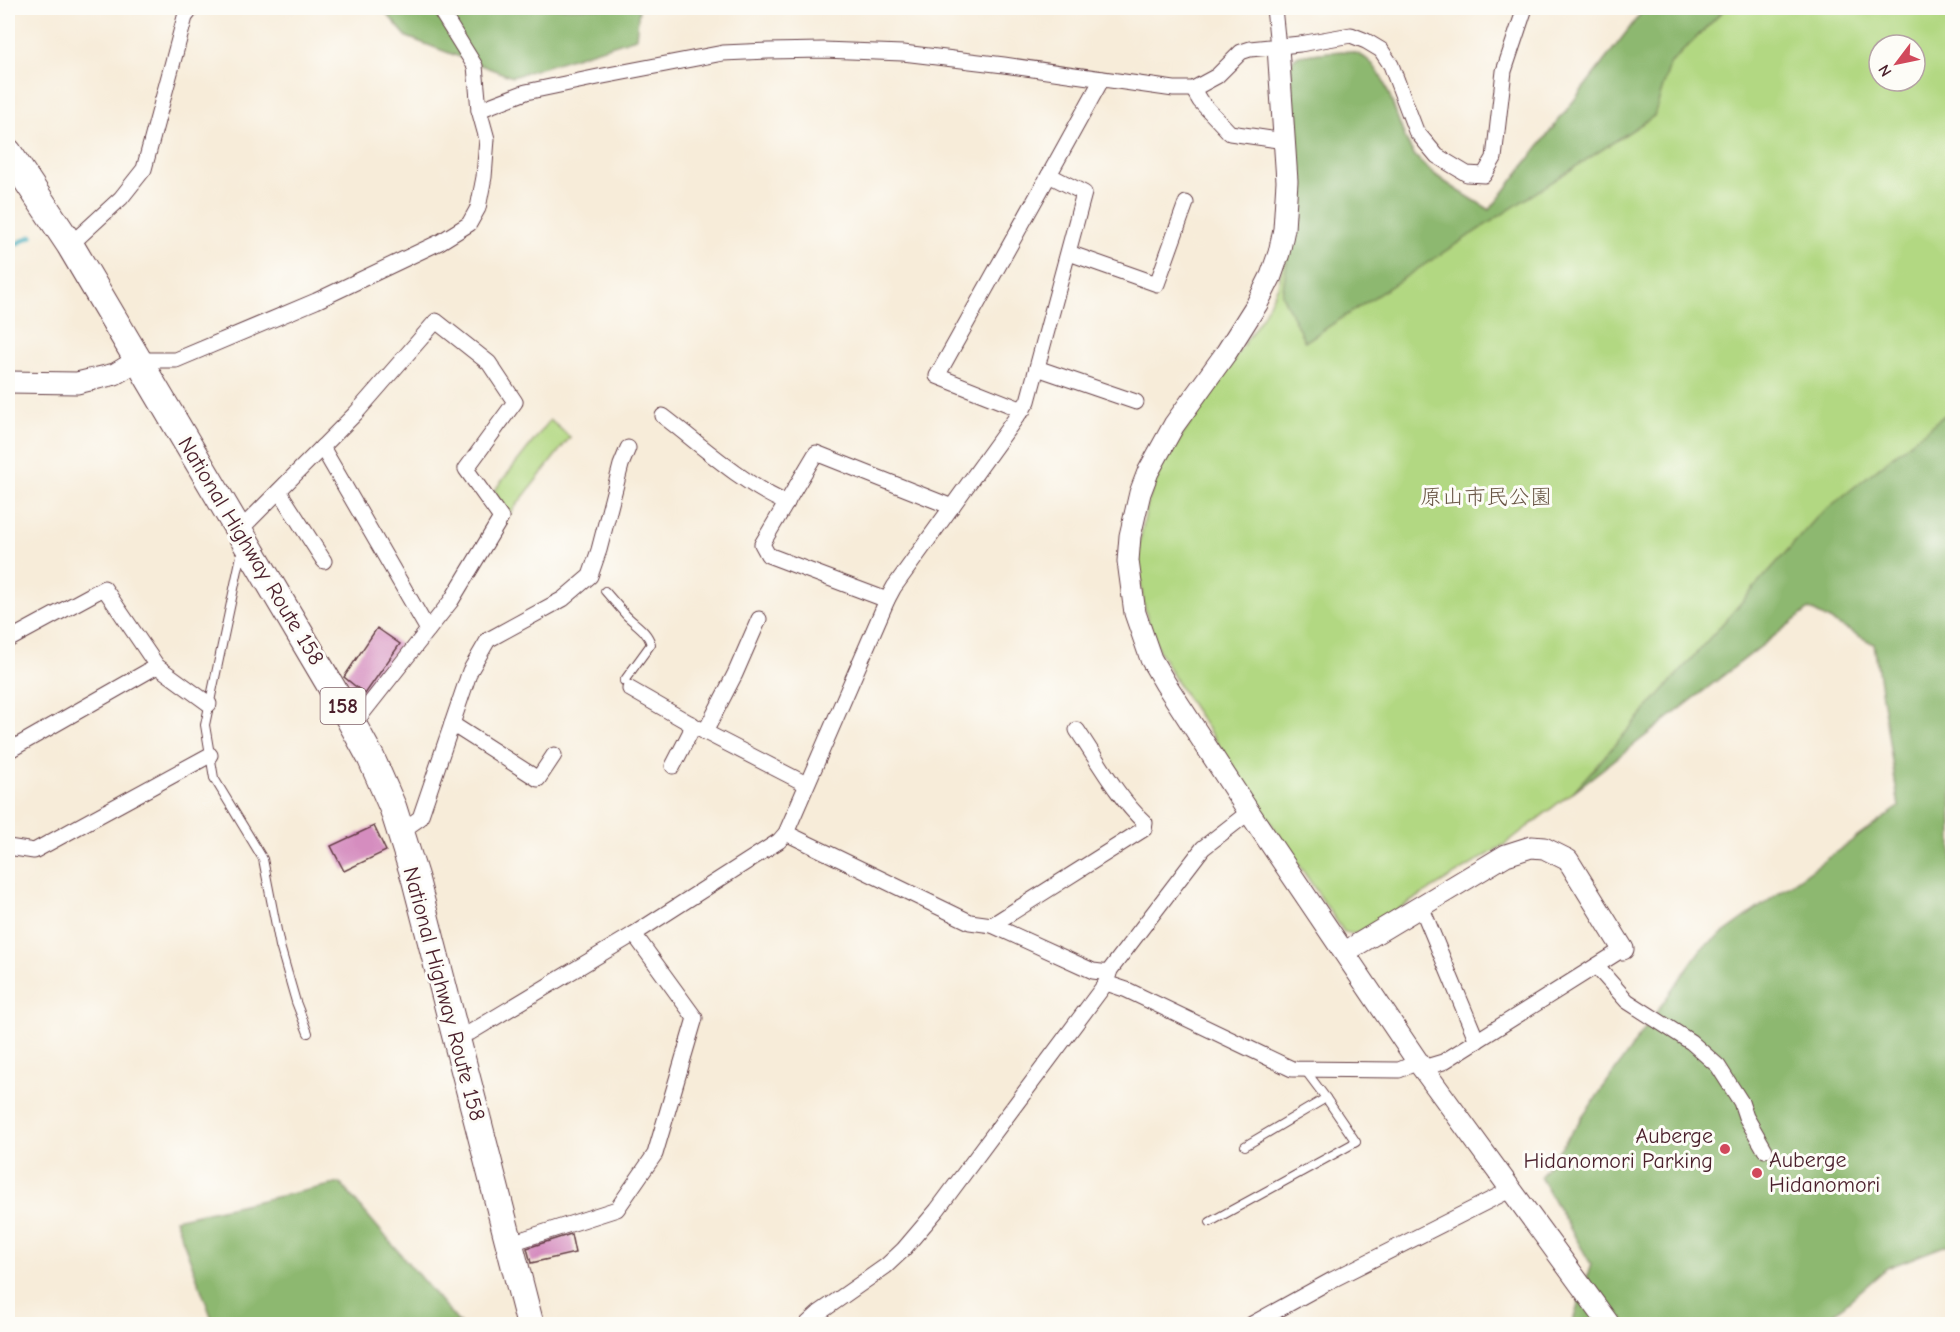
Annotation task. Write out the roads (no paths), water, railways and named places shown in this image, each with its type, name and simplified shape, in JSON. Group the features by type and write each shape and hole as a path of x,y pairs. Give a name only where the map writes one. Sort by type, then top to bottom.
{"highway":[{"name":"National Highway Route 158","path":"8,152 70,245 371,758 393,808 400,832 530,1324"}],"street":[{"path":"70,245 121,198 144,169 185,17 192,8"},
{"path":"8,382 77,383 115,374 138,360 176,360 316,301 440,242 469,224 478,208 484,177 487,139 479,110 475,66 439,8"},
{"path":"1274,8 1287,182 1284,229 1279,253 1257,304 1174,425 1148,472 1134,514 1128,561 1135,613 1151,659 1249,812 1421,1065 1609,1324"},
{"path":"479,110 526,92 723,53 757,51 903,52 1174,89 1193,89 1217,76 1241,52 1351,35 1381,50 1391,65 1416,131 1437,156 1467,174 1484,175 1494,158 1504,71 1525,8"},
{"path":"1023,410 937,376 1102,79"},
{"path":"1193,89 1200,101 1230,133 1285,141"},
{"path":"456,1037 471,1032 634,934 779,841 786,833 886,600 1028,401 1084,193 1049,175"},
{"path":"1069,253 1157,284 1186,203"},
{"path":"242,536 279,491 356,413 436,321 489,363 515,402 466,469 501,518 451,600 353,725"},
{"path":"1037,368 1136,402"},
{"path":"663,416 754,486 787,503"},
{"path":"322,447 428,630"},
{"path":"400,832 420,818 470,671 488,640 563,599 590,576 621,465 628,448"},
{"path":"886,600 768,555 762,544 816,453 952,507"},
{"path":"279,491 324,561"},
{"path":"8,640 104,588 157,666 209,704"},
{"path":"673,766 690,734 699,728 735,674 759,619"},
{"path":"8,748 157,666"},
{"path":"630,689 806,784"},
{"path":"452,724 538,779 554,756"},
{"path":"992,926 1144,830 1146,823 1117,788 1077,730"},
{"path":"8,847 34,851 210,756"},
{"path":"807,1324 886,1266 938,1210 1188,865 1203,848 1249,812"},
{"path":"786,833 970,922 992,926 1093,971 1127,990 1292,1069 1399,1070 1443,1062 1623,949 1568,860 1544,848 1531,847 1506,855 1345,952"},
{"path":"1421,906 1477,1041"},
{"path":"508,1244 617,1209 655,1154 695,1018 634,934"},
{"path":"1596,966 1627,1001 1691,1042 1718,1066 1741,1102 1746,1117 1765,1150"},
{"path":"1252,1324 1332,1280 1510,1190"}],"lane":[{"path":"242,536 205,725 214,778 263,859 280,946 296,1002 308,1033"},
{"path":"605,591 650,639 651,644 624,681 630,689"},
{"path":"1210,1222 1356,1142 1305,1070"},
{"path":"1245,1146 1326,1098"}],"waterway":[{"path":"8,248 32,236"}],"place":[{"name":"Auberge Hidanomori Parking","path":"1725,1149"},
{"name":"Auberge Hidanomori","path":"1757,1173"}],"park label":[{"name":"原山市民公園","path":"1486,497"}]}
